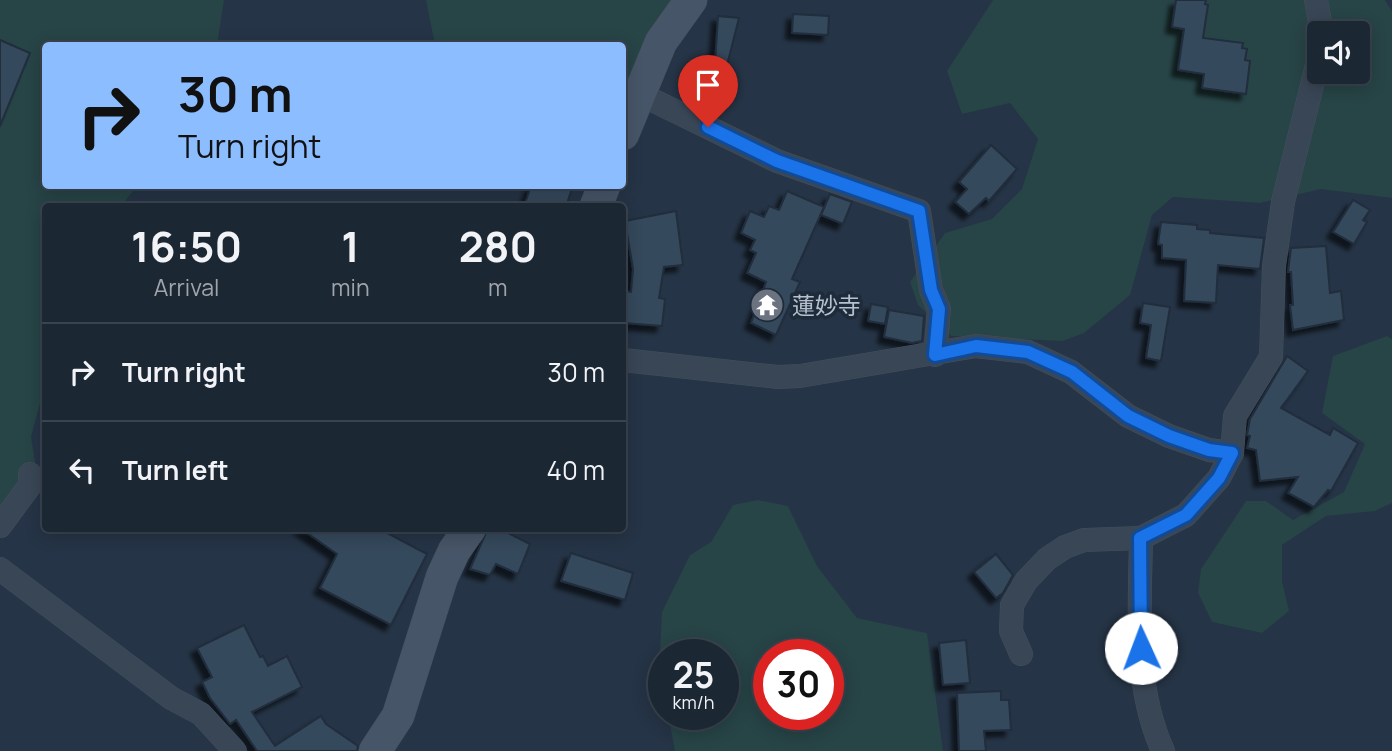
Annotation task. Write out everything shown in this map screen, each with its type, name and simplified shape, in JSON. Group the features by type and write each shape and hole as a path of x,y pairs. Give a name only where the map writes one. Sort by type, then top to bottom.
{"street":[{"path":"626,126 661,42 691,0"},
{"path":"1315,0 1319,21"},
{"path":"1021,654 1011,631 1012,605 1026,581 1047,559 1065,547 1084,540 1140,538 1186,515 1219,478 1232,453 1235,416 1271,358 1274,267 1283,202 1312,84"},
{"path":"638,93 777,161 919,211 931,290 939,309 935,355"},
{"path":"626,360 779,377 935,355 976,346 1028,352 1072,372 1128,416 1199,447 1232,453"},
{"path":"0,526 31,484 30,474"},
{"path":"375,751 398,716 442,577 454,551 467,532"},
{"path":"1140,538 1140,627 1144,689 1154,731 1163,751"},
{"path":"0,569 171,698 201,714 235,751"}],"green space":[{"path":"0,0 224,0 217,42 42,42 42,189 135,189 123,203 42,203 42,395 31,437 39,487 3,538 0,535"},
{"path":"426,0 679,0 626,90 626,42 434,42"},
{"path":"993,0 1385,0 1392,11 1392,198 1321,189 1260,203 1173,197 1152,215 1130,295 1084,333 1063,341 951,336 918,305 910,282 945,233 992,219 1022,189 1038,139 1010,103 962,114 947,71"},
{"path":"1387,336 1392,339 1392,503 1375,511 1326,516 1282,545 1282,581 1289,611 1262,633 1212,622 1198,593 1201,569 1246,501 1266,501 1293,520 1344,492 1365,444 1322,413 1333,356"},
{"path":"758,500 788,506 817,566 857,618 927,633 943,751 675,751 671,730 739,730 739,639 661,639 662,612 690,555 711,542 733,505"}],"building":[{"path":"1176,0 1206,0 1205,4 1208,5 1203,38 1243,43 1242,48 1247,49 1245,60 1250,61 1246,94 1202,88 1204,74 1178,70 1184,29 1172,27"},
{"path":"793,14 829,16 828,35 792,33"},
{"path":"718,16 739,18 723,81 714,79"},
{"path":"0,40 30,53 0,126"},
{"path":"991,145 1017,169 989,201 986,198 969,214 955,202 967,189 959,182"},
{"path":"530,189 572,189 567,203 525,203"},
{"path":"787,191 824,207 792,279 800,282 776,335 751,323 766,282 747,273 756,253 750,250 755,240 741,233 750,211 764,217 769,206 779,210"},
{"path":"830,194 852,202 843,224 821,215"},
{"path":"1353,200 1370,210 1363,220 1367,222 1354,244 1333,232"},
{"path":"676,211 683,265 664,267 659,298 665,299 662,326 626,323 626,291 631,292 633,269 626,221"},
{"path":"1161,222 1197,225 1197,229 1210,230 1210,233 1264,238 1260,269 1218,265 1216,303 1184,301 1186,260 1162,258 1162,245 1158,244"},
{"path":"1326,246 1330,293 1341,291 1344,320 1293,330 1290,305 1293,305 1291,272 1288,272 1291,248"},
{"path":"1143,303 1170,307 1161,361 1146,358 1151,325 1140,323"},
{"path":"871,304 888,307 885,324 868,321"},
{"path":"889,310 924,316 922,341 912,343 884,337"},
{"path":"1287,356 1308,371 1281,408 1330,435 1333,428 1358,443 1331,491 1328,490 1314,507 1288,493 1298,477 1260,481 1256,450 1247,448 1250,419"},
{"path":"306,532 386,532 427,554 391,625 320,588 337,554"},
{"path":"486,532 506,532 530,544 518,574 496,564 490,575 470,569"},
{"path":"571,553 633,573 625,600 561,581"},
{"path":"996,554 1013,575 1003,593 996,598 974,572"},
{"path":"244,625 260,657 263,656 268,666 287,656 302,687 252,712 275,746 321,716 326,724 358,746 357,751 257,751 236,720 230,724 210,698 202,682 212,677 197,648"},
{"path":"966,640 970,683 943,685 939,643"},
{"path":"1001,691 1001,700 1009,700 1011,730 984,731 986,751 959,751 957,693"}],"place":[{"name":"蓮妙寺","path":"767,305"}],"route":[{"path":"708,127 777,161 919,211 931,290 939,309 935,355 976,346 1028,352 1072,372 1128,416 1169,436 1209,450 1232,453 1219,478 1186,515 1140,538 1141,648"}]}
